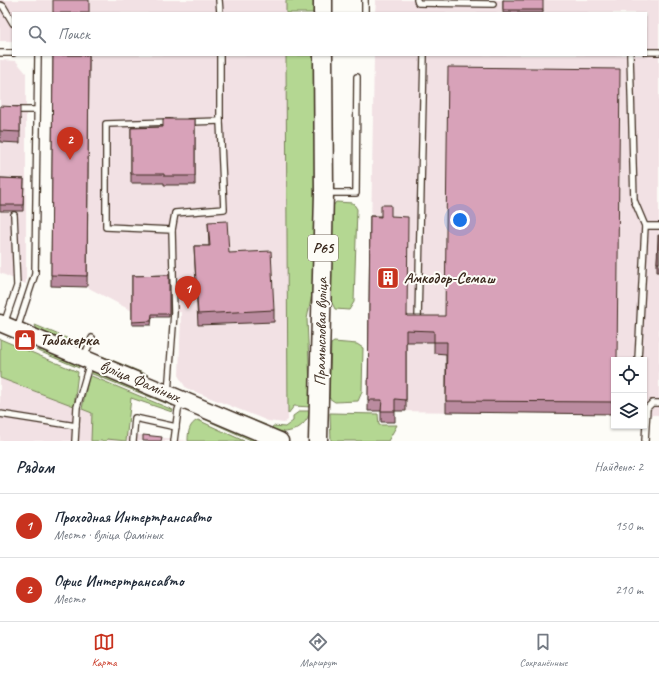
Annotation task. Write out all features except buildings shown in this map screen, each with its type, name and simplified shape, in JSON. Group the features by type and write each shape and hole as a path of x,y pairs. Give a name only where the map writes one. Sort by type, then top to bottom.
{"main road":[{"path":"323,0 323,12"},
{"name":"Прамысловая вуліца","path":"318,441 324,193 323,56"},
{"name":"вуліца Фаміных","path":"7,325 280,441"}],"lane":[{"path":"220,0 220,12"},
{"path":"365,0 365,12"},
{"path":"417,0 418,4 493,4"},
{"path":"0,5 3,6 12,21"},
{"path":"647,52 659,52"},
{"path":"0,53 12,53"},
{"path":"7,325 35,274 38,56"},
{"path":"174,441 178,410 175,396 172,230 175,213 224,209 220,121 220,56"},
{"path":"418,320 424,56"},
{"path":"630,56 634,200 644,226 638,357"},
{"path":"324,193 356,193 356,77"},
{"path":"8,109 37,110"},
{"path":"182,122 220,121"},
{"path":"172,230 106,227 106,124 175,122"},
{"path":"7,325 17,286 14,214"},
{"path":"644,226 659,226"},
{"path":"75,441 77,408 92,338"},
{"path":"645,441 647,408 652,403 659,402"},
{"path":"0,414 76,426"},
{"path":"133,441 135,418 176,427"}],"shaded area":[{"path":"0,0 286,0 286,12 12,12 12,41 0,41"},
{"path":"376,0 659,0 659,415 647,415 647,357 611,357 611,414 395,411 395,422 381,422 381,411 368,411 374,56 647,56 647,12 375,12"},
{"path":"53,56 286,56 288,420 284,423 268,421 186,388 179,377 181,312 171,313 170,317 152,317 151,325 132,325 132,311 87,287 51,286"},
{"path":"0,60 16,61 26,73 26,284 0,273"},
{"path":"0,378 92,413 92,420 124,433 189,441 0,441"}],"green space":[{"path":"286,0 315,0 316,12 286,12"},
{"path":"286,56 317,56 316,183 312,294 307,319 311,407 294,406 288,414"},
{"path":"336,202 353,203 357,209 354,302 349,310 335,309 330,299 333,206"},
{"path":"35,325 76,342 72,343 37,330"},
{"path":"0,339 78,372 74,406 0,378"},
{"path":"334,342 357,344 363,348 362,392 358,401 335,402 329,398 331,344"},
{"path":"36,350 61,353 73,359 79,368"},
{"path":"102,356 148,375 144,376 104,359"},
{"path":"99,370 171,403 173,406 90,373"},
{"path":"89,375 173,410 172,412 131,398 126,441 107,439 106,441 91,441 92,413 82,409"},
{"path":"185,392 266,425 265,428 186,394"},
{"path":"300,411 310,411 308,417 300,427 295,430 283,432 271,430 273,426 285,427 293,421 293,416"},
{"path":"330,413 378,414 379,425 397,425 388,441 331,441"},
{"path":"204,419 216,420 260,437 258,441 253,441"},
{"path":"198,420 244,441 188,441 190,429"}],"place":[{"name":"Офис Интертрансавто","path":"70,160"},
{"name":"Амкодор-Семаш","path":"388,278"},
{"name":"Проходная Интертрансавто","path":"188,309"},
{"name":"Табакерка","path":"25,340"}]}
